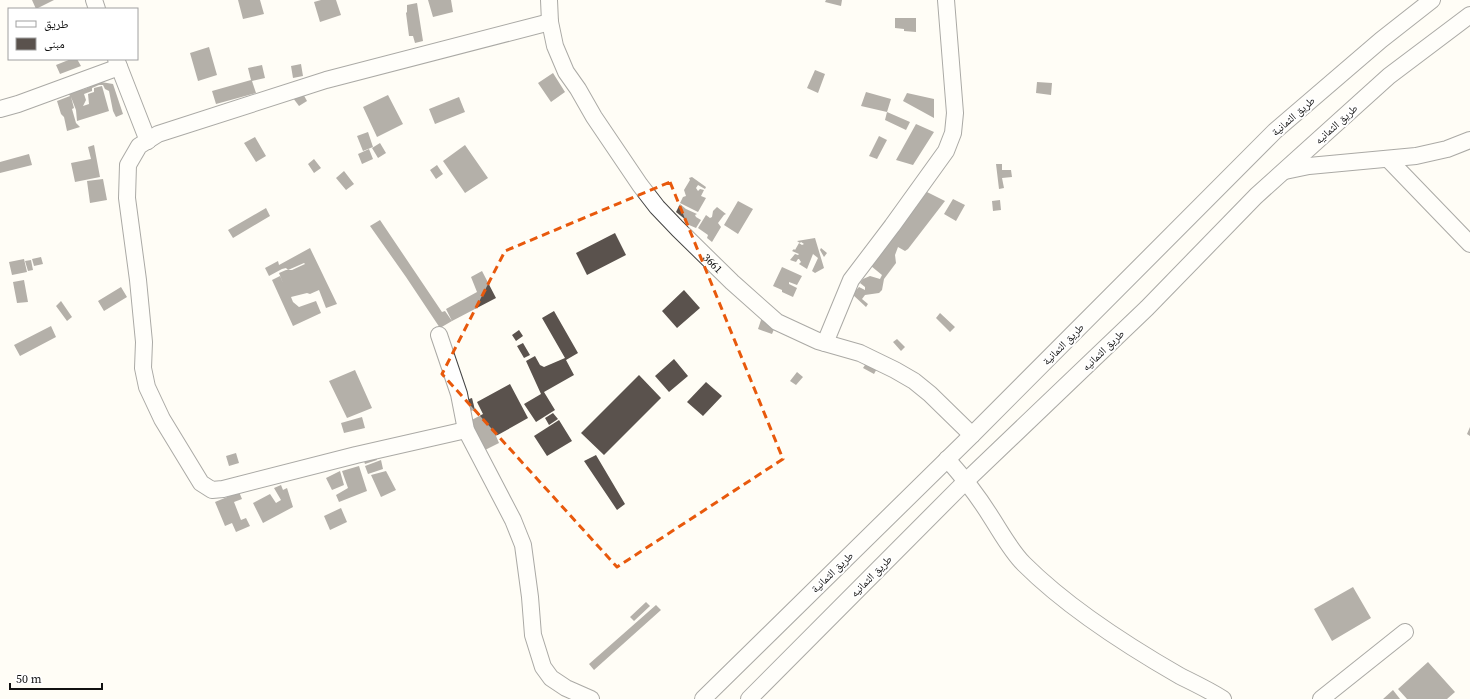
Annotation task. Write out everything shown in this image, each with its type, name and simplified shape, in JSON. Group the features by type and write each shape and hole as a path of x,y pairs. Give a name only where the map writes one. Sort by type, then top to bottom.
{"street":[{"name":"3661","path":"549,0 550,22 555,46 566,72 594,118 635,179 657,207 678,229 732,282 777,322 818,341 860,353 914,381 930,394 972,435"},
{"path":"825,343 850,280 892,226 946,151 953,133 955,113 946,0"},
{"name":"طريق الثمانية","path":"703,699 972,435 1275,131 1381,40 1432,0"},
{"name":"طريق الثمانيه","path":"749,699 966,480 1147,308 1256,196 1389,76 1470,15"},
{"path":"466,430 356,455 223,489 212,490 201,483 162,418 147,387 143,368 144,342 138,280 127,198 128,165 139,146 158,134 326,80 550,22"},
{"path":"0,109 18,104 118,63 148,140"},
{"path":"1284,171 1309,166 1388,160 1416,156 1447,149 1470,140"},
{"path":"1388,160 1470,244"},
{"path":"439,335 459,394 466,430 513,520 524,546 533,636 543,667 551,678 566,688 591,699"},
{"path":"947,459 966,480 1006,543 1024,564 1041,579 1072,605 1107,630 1181,676 1223,699"},
{"path":"1322,699 1405,632"}],"highlighted area":[{"path":"670,182 783,459 617,567 442,374 505,251"}],"building":[{"path":"32,0 54,0 38,8 36,8"},
{"path":"238,0 260,0 264,14 243,19"},
{"path":"321,0 336,0 341,15 320,22 314,2"},
{"path":"428,0 451,0 453,12 433,17"},
{"path":"826,0 842,0 841,6 825,2"},
{"path":"417,3 423,41 415,43 413,36 409,36 406,13 407,5"},
{"path":"895,18 916,18 916,32 904,31 904,29 895,28"},
{"path":"209,47 217,75 198,81 190,53"},
{"path":"68,60 78,60 81,66 60,74 56,65"},
{"path":"301,64 303,76 293,78 291,66"},
{"path":"262,65 265,78 252,81 256,93 216,104 212,91 251,80 248,68"},
{"path":"815,70 825,74 818,93 807,88"},
{"path":"553,73 565,92 551,102 538,83"},
{"path":"101,82 113,84 123,114 116,117 113,111 109,91 105,89 103,85 99,85 92,88 92,91 84,94 86,100 83,106 89,104 88,94 94,92 94,88 102,86 109,111 77,121 76,110 71,97 74,108 72,109 76,123 80,127 67,131 64,117 61,114 57,101 70,96 68,93 85,89"},
{"path":"1037,82 1052,83 1051,95 1036,93"},
{"path":"302,92 307,101 299,106 293,98"},
{"path":"866,92 891,99 887,112 861,106"},
{"path":"907,93 934,99 934,118 903,101"},
{"path":"388,95 403,124 377,137 363,107"},
{"path":"459,97 465,112 435,124 429,109"},
{"path":"887,112 910,122 906,130 885,120"},
{"path":"916,124 934,132 913,165 896,160"},
{"path":"368,132 373,147 363,151 357,136"},
{"path":"879,136 887,140 877,159 869,156"},
{"path":"255,137 266,156 256,162 244,143"},
{"path":"380,143 386,153 378,158 372,148"},
{"path":"94,145 100,177 75,182 71,163 91,159 88,147"},
{"path":"465,145 488,178 465,193 443,161"},
{"path":"369,149 373,159 362,164 358,154"},
{"path":"29,154 32,165 0,173 0,162"},
{"path":"314,159 321,168 314,173 308,164"},
{"path":"996,164 1002,164 1002,170 1011,170 1012,177 1002,178 1004,188 999,189"},
{"path":"437,165 443,174 436,179 430,170"},
{"path":"344,171 354,184 346,190 336,178"},
{"path":"692,177 706,187 705,189 698,185 696,188 698,191 700,189 704,190 701,196 706,198 698,212 680,203 683,197 686,196 684,190 690,180 689,178"},
{"path":"103,179 107,200 90,203 87,181"},
{"path":"927,192 945,201 908,249 905,251 898,247 895,255 896,263 884,279 882,290 879,293 865,295 862,299 868,304 866,307 852,294 859,287 865,290 865,287 860,283 863,279 870,276 880,279 882,275 871,266"},
{"path":"953,199 965,205 956,221 944,214"},
{"path":"1000,200 1001,210 993,211 992,201"},
{"path":"738,201 753,209 738,234 724,225"},
{"path":"680,204 686,209 697,214 695,215 696,217 701,220 696,228 689,225 685,221 686,220 676,212"},
{"path":"717,207 726,214 718,223 721,227 712,242 707,238 708,235 698,228 706,215 710,218 712,217 713,211"},
{"path":"266,208 270,216 233,238 228,230"},
{"path":"380,220 442,312 445,311 452,321 440,328 370,226"},
{"path":"615,233 626,255 587,275 576,253"},
{"path":"815,238 824,268 815,273 812,271 818,258 813,254 807,269 799,264 801,262 799,259 796,262 790,260 795,254 799,254 792,251 794,249 795,250 799,243 802,245 804,244 797,241"},
{"path":"310,248 337,304 326,308 319,290 310,294 307,293 291,297 293,302 299,307 316,301 321,313 293,326 272,280 280,276 283,283 279,273 288,270 286,268 282,269 269,276 265,268 278,261 279,265","holes":["304,263 305,264 292,270 288,270"]},
{"path":"821,248 827,253 824,257 820,250"},
{"path":"41,257 43,264 34,266 32,259"},
{"path":"24,259 27,272 12,275 9,262"},
{"path":"31,260 33,270 28,271 25,261"},
{"path":"782,267 802,276 797,285 789,282 789,284 797,288 793,297 773,286"},
{"path":"482,271 496,298 452,321 446,309 477,292 471,277"},
{"path":"24,280 28,302 17,303 13,282"},
{"path":"121,287 127,297 104,311 98,301"},
{"path":"684,290 700,308 677,328 662,311"},
{"path":"61,301 72,317 67,321 56,306"},
{"path":"554,311 578,353 566,360 574,375 544,392 555,410 536,422 524,404 541,394 526,361 535,356 540,365 544,367 565,358 542,318"},
{"path":"940,313 955,327 950,332 936,318"},
{"path":"762,317 777,322 772,334 758,329"},
{"path":"51,326 56,337 20,356 14,345"},
{"path":"519,330 523,336 516,341 512,335"},
{"path":"897,339 905,347 901,351 893,342"},
{"path":"523,343 530,355 524,358 517,346"},
{"path":"674,359 688,376 669,392 655,376"},
{"path":"869,359 879,365 874,374 863,368"},
{"path":"355,370 372,408 347,418 329,381"},
{"path":"797,372 803,377 796,385 790,381"},
{"path":"639,375 661,398 604,455 581,433"},
{"path":"706,382 722,396 703,416 687,402"},
{"path":"510,384 528,418 496,436 499,443 483,451 466,423 483,414 477,402"},
{"path":"472,398 475,410 466,412 463,401"},
{"path":"553,413 558,419 549,425 545,418"},
{"path":"362,417 365,428 344,433 341,423"},
{"path":"559,420 572,441 547,456 534,436"},
{"path":"1470,427 1470,436 1467,434"},
{"path":"373,448 377,460 365,464 361,453"},
{"path":"236,453 239,463 229,466 226,456"},
{"path":"596,455 625,504 617,510 584,461"},
{"path":"381,460 383,469 368,474 365,466"},
{"path":"359,466 367,491 339,502 336,495 348,488 342,471"},
{"path":"340,471 344,485 332,490 326,478"},
{"path":"386,471 396,490 381,497 371,475"},
{"path":"281,485 283,490 287,488 293,507 263,523 253,503 270,494 276,503 281,500 274,488"},
{"path":"237,487 242,499 234,502 241,520 246,518 250,526 236,532 232,523 225,526 215,502 232,495 230,490"},
{"path":"341,508 347,522 330,530 324,516"},
{"path":"1353,587 1371,618 1332,641 1314,609"},
{"path":"646,602 650,606 634,621 630,617"},
{"path":"656,605 661,610 594,670 589,664"},
{"path":"1428,662 1455,692 1447,699 1407,699 1398,689"},
{"path":"1393,690 1400,699 1383,699"}]}
